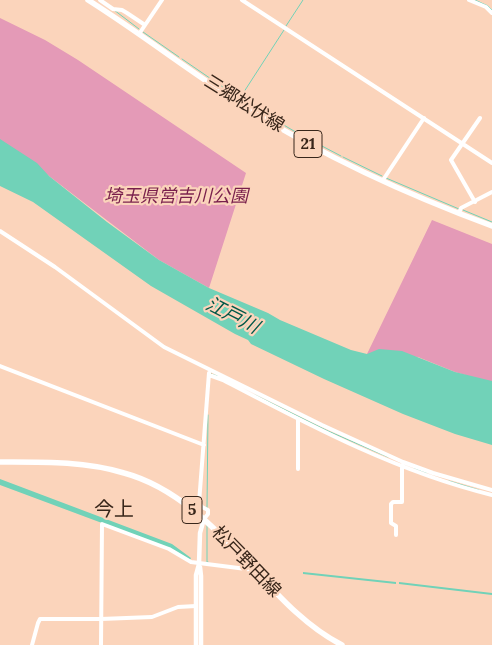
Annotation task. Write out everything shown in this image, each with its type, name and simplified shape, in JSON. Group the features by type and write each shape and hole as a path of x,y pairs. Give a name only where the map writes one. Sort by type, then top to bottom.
{"main road":[{"name":"三郷松伏線","path":"88,0 264,119 324,153 427,200 460,211 492,226"},
{"name":"松戸野田線","path":"0,462 39,461 79,464 126,473 154,485 204,519 282,600 318,631 342,645"}],"street":[{"path":"100,0 113,9 122,10 146,25"},
{"path":"139,34 162,0"},
{"path":"242,0 492,163"},
{"path":"469,0 491,10"},
{"path":"383,180 424,118"},
{"path":"475,202 451,160 480,118"},
{"path":"460,211 492,192"},
{"path":"0,231 55,267 159,343 322,426 402,463 492,490"},
{"path":"0,366 204,445"},
{"path":"201,645 200,533 208,510 199,503 210,368"},
{"path":"209,376 223,380 298,419 402,463 454,484 492,495"},
{"path":"298,419 298,469"},
{"path":"396,535 396,526 392,523 391,504 393,502 402,502 402,463"},
{"path":"101,645 102,524 168,549 191,562 254,570"},
{"path":"196,645 196,575 199,564"},
{"path":"32,645 40,619 101,619 152,616 178,607 196,606"}],"green space":[{"name":"埼玉県営吉川公園","path":"0,18 45,40 78,60 246,173 209,288 159,260 0,140"},
{"path":"432,220 492,244 492,383 455,372 418,357 367,354"}],"water":[{"name":"江戸川","path":"0,139 37,163 49,176 159,260 209,288 351,350 367,354 379,349 402,351 455,372 492,381 492,445 455,434 403,414 324,379 251,344 248,340 151,286 33,202 0,186"},
{"path":"0,479 172,544 191,558 190,560 169,548 0,485"},
{"path":"303,572 396,582 396,584 303,574"},
{"path":"399,582 492,593 492,595 399,584"}],"waterway":[{"path":"286,26 303,0"},
{"path":"475,0 492,10"},
{"path":"114,10 139,29"},
{"path":"240,98 284,30"},
{"path":"143,32 179,57"},
{"path":"182,59 217,83"},
{"path":"220,85 257,110"},
{"path":"260,111 299,134"},
{"path":"301,135 341,156"},
{"path":"343,157 382,176"},
{"path":"386,178 459,209"},
{"path":"463,210 492,222"},
{"path":"211,374 218,376"},
{"path":"255,395 328,431 388,457"},
{"path":"207,508 208,415"},
{"path":"414,468 427,473"},
{"path":"449,481 479,490"},
{"path":"207,524 208,562"}],"district":[{"name":"今上","path":"114,510"}]}
